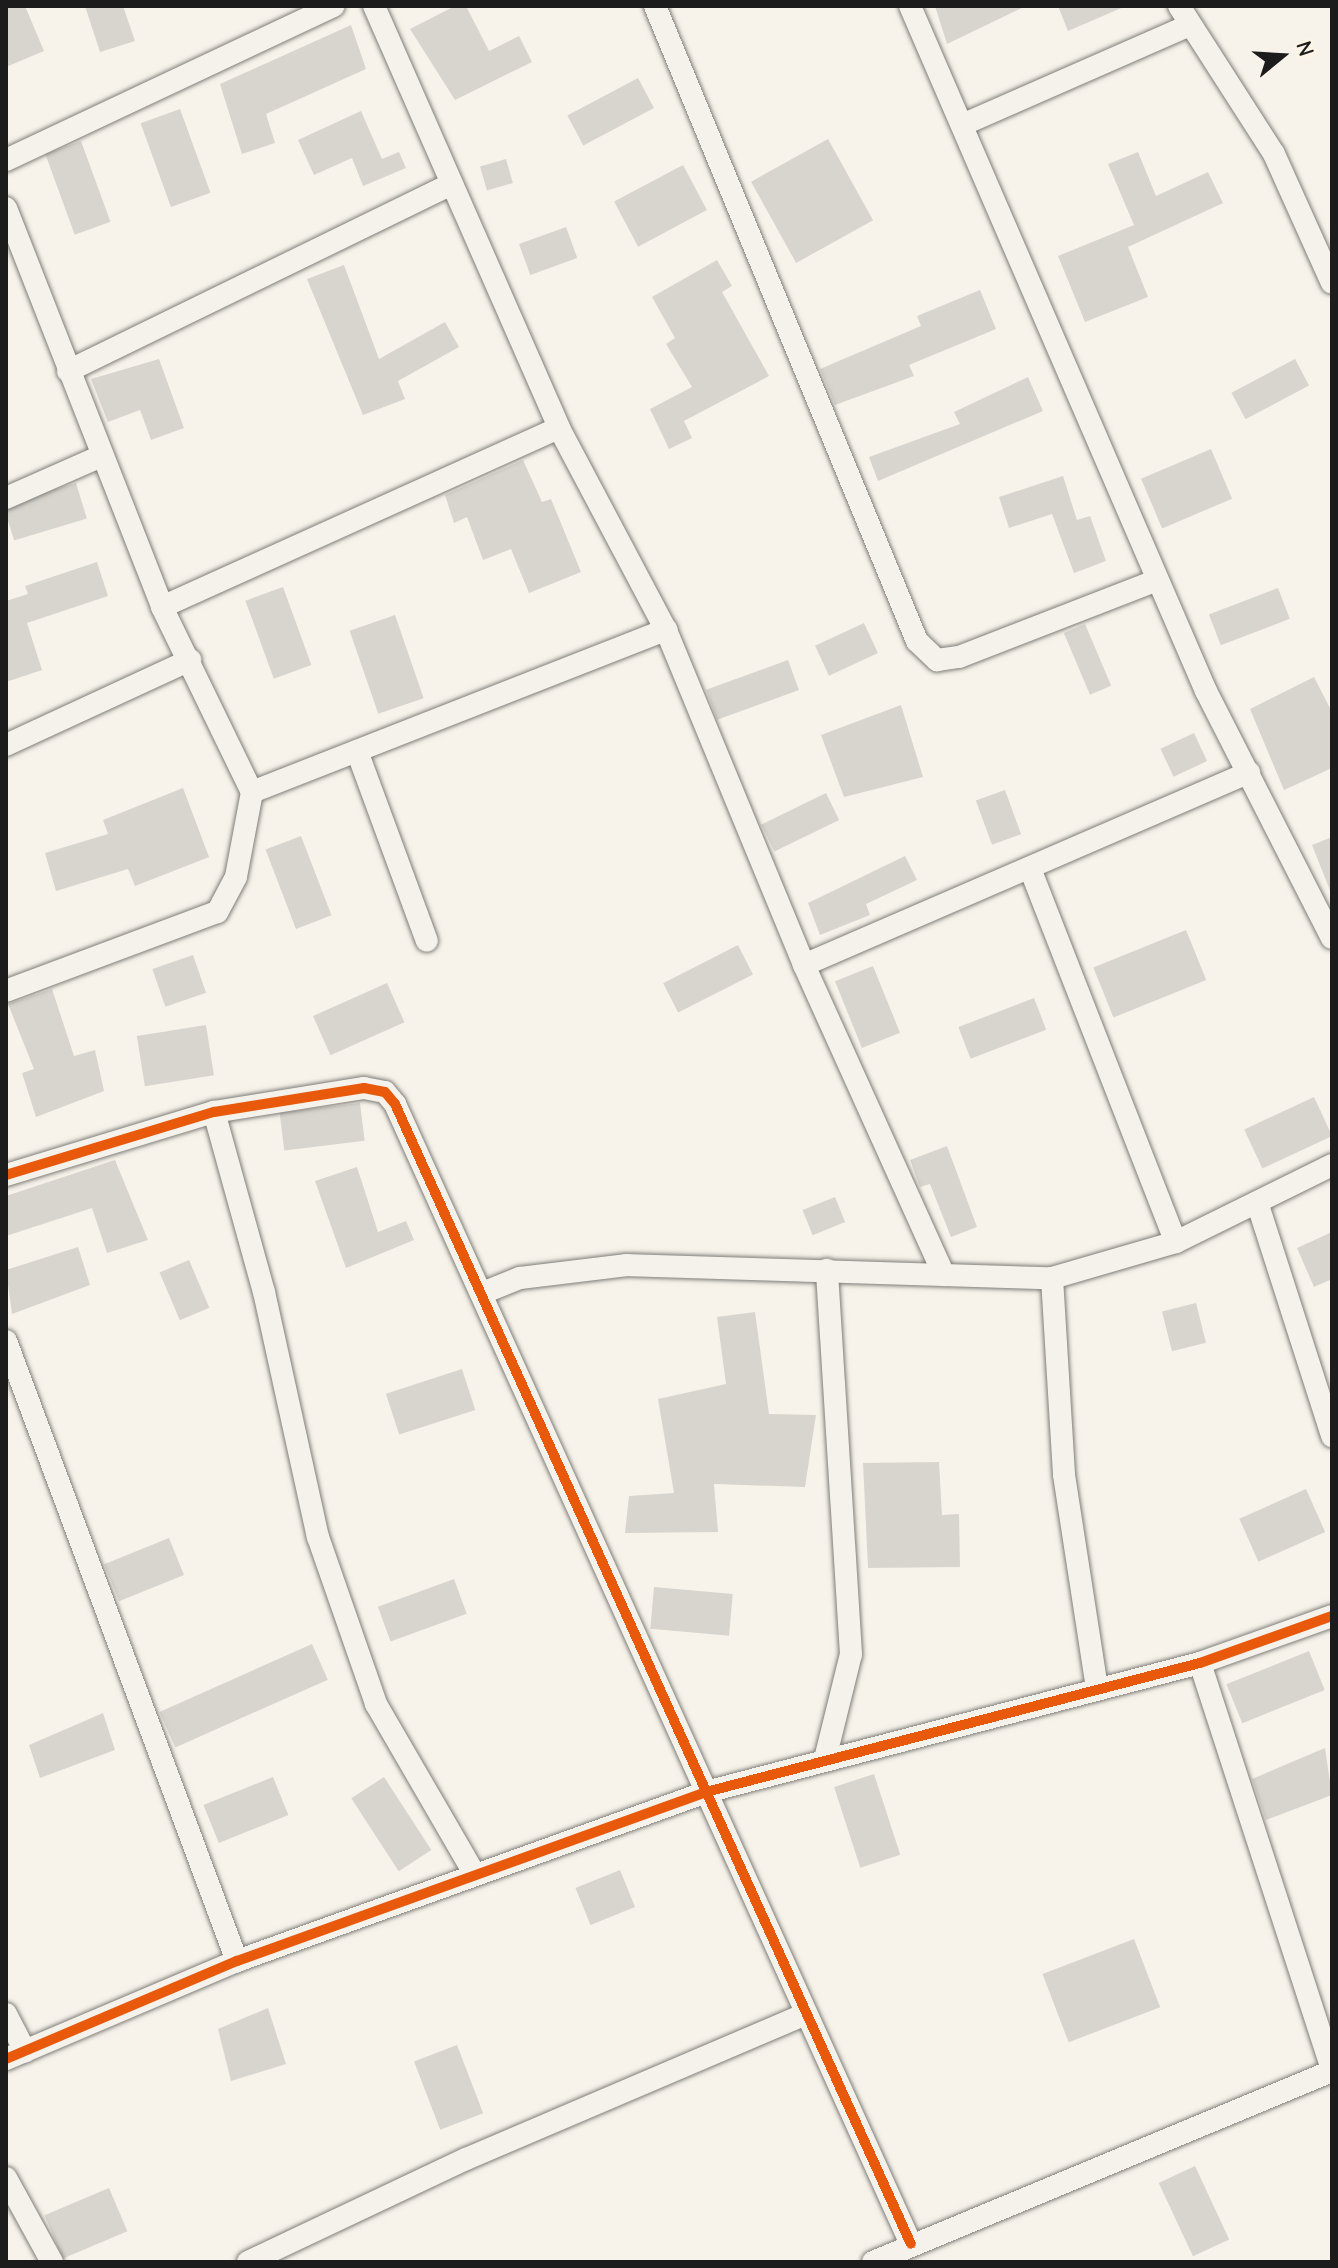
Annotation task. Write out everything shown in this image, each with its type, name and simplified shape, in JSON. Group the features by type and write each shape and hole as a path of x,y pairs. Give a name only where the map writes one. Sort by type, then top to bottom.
{"street":[{"path":"6,160 334,6"},
{"path":"374,6 559,428 666,630 804,965 944,1275"},
{"path":"655,6 917,641 937,660 959,657 1158,580"},
{"path":"910,6 1158,580 1332,938"},
{"path":"962,125 1184,16 1274,154 1332,283"},
{"path":"68,371 452,184"},
{"path":"6,208 99,457 162,607 252,792 236,877 217,912 6,991"},
{"path":"162,607 559,428"},
{"path":"6,498 99,457"},
{"path":"252,792 666,630"},
{"path":"6,745 190,660"},
{"path":"357,751 427,941"},
{"path":"804,965 1031,871 1249,772"},
{"path":"1031,871 1176,1242"},
{"path":"6,1175 214,1112 364,1088 385,1092 485,1292 804,2015 911,2244"},
{"path":"214,1112 264,1292 318,1537 376,1704 474,1873"},
{"path":"485,1292 520,1278 627,1265 1052,1278 1176,1242 1258,1205 1332,1165"},
{"path":"1258,1205 1332,1436"},
{"path":"826,1755 851,1654 827,1270"},
{"path":"1052,1278 1064,1475 1097,1688"},
{"path":"6,1341 237,1961"},
{"path":"6,2014 16,2055 237,1961 474,1873 706,1792 826,1755 1200,1663 1332,1616"},
{"path":"873,2262 1332,2071 1200,1663"},
{"path":"248,2262 466,2159 804,2015"},
{"path":"6,2178 52,2262"}],"building":[{"path":"6,6 25,6 44,51 6,67"},
{"path":"85,6 123,6 135,41 100,52"},
{"path":"455,6 466,6 489,51 519,36 532,62 455,100 410,29"},
{"path":"935,6 1026,6 947,44"},
{"path":"1058,6 1126,6 1068,31"},
{"path":"351,25 366,69 266,114 275,143 242,154 220,84"},
{"path":"638,78 654,108 583,146 567,116"},
{"path":"180,109 210,193 171,207 141,123"},
{"path":"361,111 382,159 399,152 406,168 363,186 352,158 314,175 298,140"},
{"path":"828,139 873,220 796,263 751,182"},
{"path":"81,141 110,222 75,235 45,154"},
{"path":"1138,152 1156,196 1208,172 1223,203 1128,247 1148,297 1085,322 1058,256 1134,225 1108,164"},
{"path":"506,159 513,183 487,190 480,166"},
{"path":"683,165 707,210 638,247 614,202"},
{"path":"566,227 577,258 530,275 519,244"},
{"path":"717,260 732,286 722,292 769,376 684,421 692,438 669,449 650,409 692,387 666,344 675,338 652,297"},
{"path":"344,265 379,359 445,322 459,347 398,381 405,399 363,415 307,279"},
{"path":"980,290 996,329 909,365 914,376 835,405 820,369 921,326 917,316"},
{"path":"159,359 184,428 151,440 140,410 108,422 91,379"},
{"path":"1295,359 1309,385 1246,419 1231,393"},
{"path":"1028,377 1043,411 878,481 869,457 960,424 954,412"},
{"path":"1211,449 1232,499 1162,528 1141,479"},
{"path":"523,460 542,502 551,499 581,572 529,593 511,549 483,560 467,517 454,523 445,495"},
{"path":"1063,476 1077,520 1090,516 1106,561 1074,573 1052,514 1009,528 999,497"},
{"path":"76,483 87,518 14,541 6,504"},
{"path":"97,562 108,596 27,623 42,670 6,682 6,601 28,594 25,586"},
{"path":"283,587 311,665 274,679 245,601"},
{"path":"1278,588 1290,619 1221,645 1209,615"},
{"path":"395,615 424,698 378,714 350,631"},
{"path":"864,623 878,653 829,676 815,646"},
{"path":"1085,624 1111,686 1090,695 1064,633"},
{"path":"788,660 799,690 717,720 706,690"},
{"path":"1314,677 1332,712 1332,768 1284,790 1250,709"},
{"path":"901,705 923,777 844,797 821,735"},
{"path":"1194,733 1207,761 1174,777 1160,749"},
{"path":"183,788 209,857 135,886 128,869 56,891 45,853 108,834 103,820"},
{"path":"1005,790 1021,834 992,845 976,801"},
{"path":"826,793 839,820 774,852 761,825"},
{"path":"301,836 331,915 296,929 266,850"},
{"path":"1332,837 1332,892 1331,893 1312,845"},
{"path":"905,856 917,880 866,904 870,915 820,935 808,903"},
{"path":"1186,930 1206,980 1114,1018 1093,967"},
{"path":"738,945 753,974 678,1013 663,983"},
{"path":"193,955 206,993 165,1007 152,969"},
{"path":"873,966 900,1033 862,1048 835,981"},
{"path":"387,983 404,1022 330,1055 313,1016"},
{"path":"52,989 74,1056 95,1050 104,1091 36,1117 22,1073 34,1069 8,1004"},
{"path":"1034,998 1046,1030 971,1059 958,1027"},
{"path":"206,1025 214,1075 145,1086 137,1036"},
{"path":"1314,1097 1332,1136 1262,1169 1244,1130"},
{"path":"360,1103 365,1141 284,1151 280,1113"},
{"path":"947,1146 977,1227 951,1237 930,1184 920,1187 910,1160"},
{"path":"115,1160 148,1240 107,1253 92,1208 6,1236 6,1196"},
{"path":"357,1167 378,1232 406,1221 414,1240 346,1268 315,1181"},
{"path":"835,1197 845,1222 813,1235 803,1210"},
{"path":"1332,1232 1332,1279 1314,1287 1297,1248"},
{"path":"78,1247 90,1285 12,1314 6,1270"},
{"path":"189,1260 209,1308 180,1320 160,1273"},
{"path":"1196,1303 1206,1343 1172,1351 1162,1311"},
{"path":"755,1312 769,1414 816,1415 805,1487 714,1484 718,1532 625,1533 629,1496 674,1493 658,1399 726,1384 717,1317"},
{"path":"462,1369 475,1410 399,1435 386,1394"},
{"path":"939,1462 942,1515 959,1514 960,1567 868,1568 863,1463"},
{"path":"1306,1489 1325,1532 1258,1562 1239,1519"},
{"path":"169,1538 184,1575 119,1601 104,1564"},
{"path":"454,1579 467,1614 391,1641 378,1607"},
{"path":"654,1587 733,1594 729,1636 650,1629"},
{"path":"312,1644 328,1680 175,1748 159,1712"},
{"path":"1309,1651 1325,1690 1242,1723 1226,1684"},
{"path":"103,1713 115,1750 40,1778 29,1745"},
{"path":"1325,1748 1332,1795 1266,1820 1252,1779"},
{"path":"874,1774 900,1855 860,1868 834,1787"},
{"path":"273,1777 288,1815 219,1843 203,1805"},
{"path":"384,1777 431,1850 399,1871 351,1798"},
{"path":"620,1870 635,1907 590,1925 575,1888"},
{"path":"1134,1939 1160,2007 1069,2042 1043,1974"},
{"path":"268,2008 286,2064 231,2081 218,2029"},
{"path":"457,2045 483,2113 440,2130 414,2061"},
{"path":"1195,2166 1229,2239 1193,2256 1159,2183"},
{"path":"109,2188 127,2231 63,2259 45,2215"}],"cycle path":[{"path":"6,1175 214,1112 364,1088 385,1092 395,1104 911,2244"},
{"path":"6,2059 237,1961 706,1792 1200,1663 1332,1616"}]}
